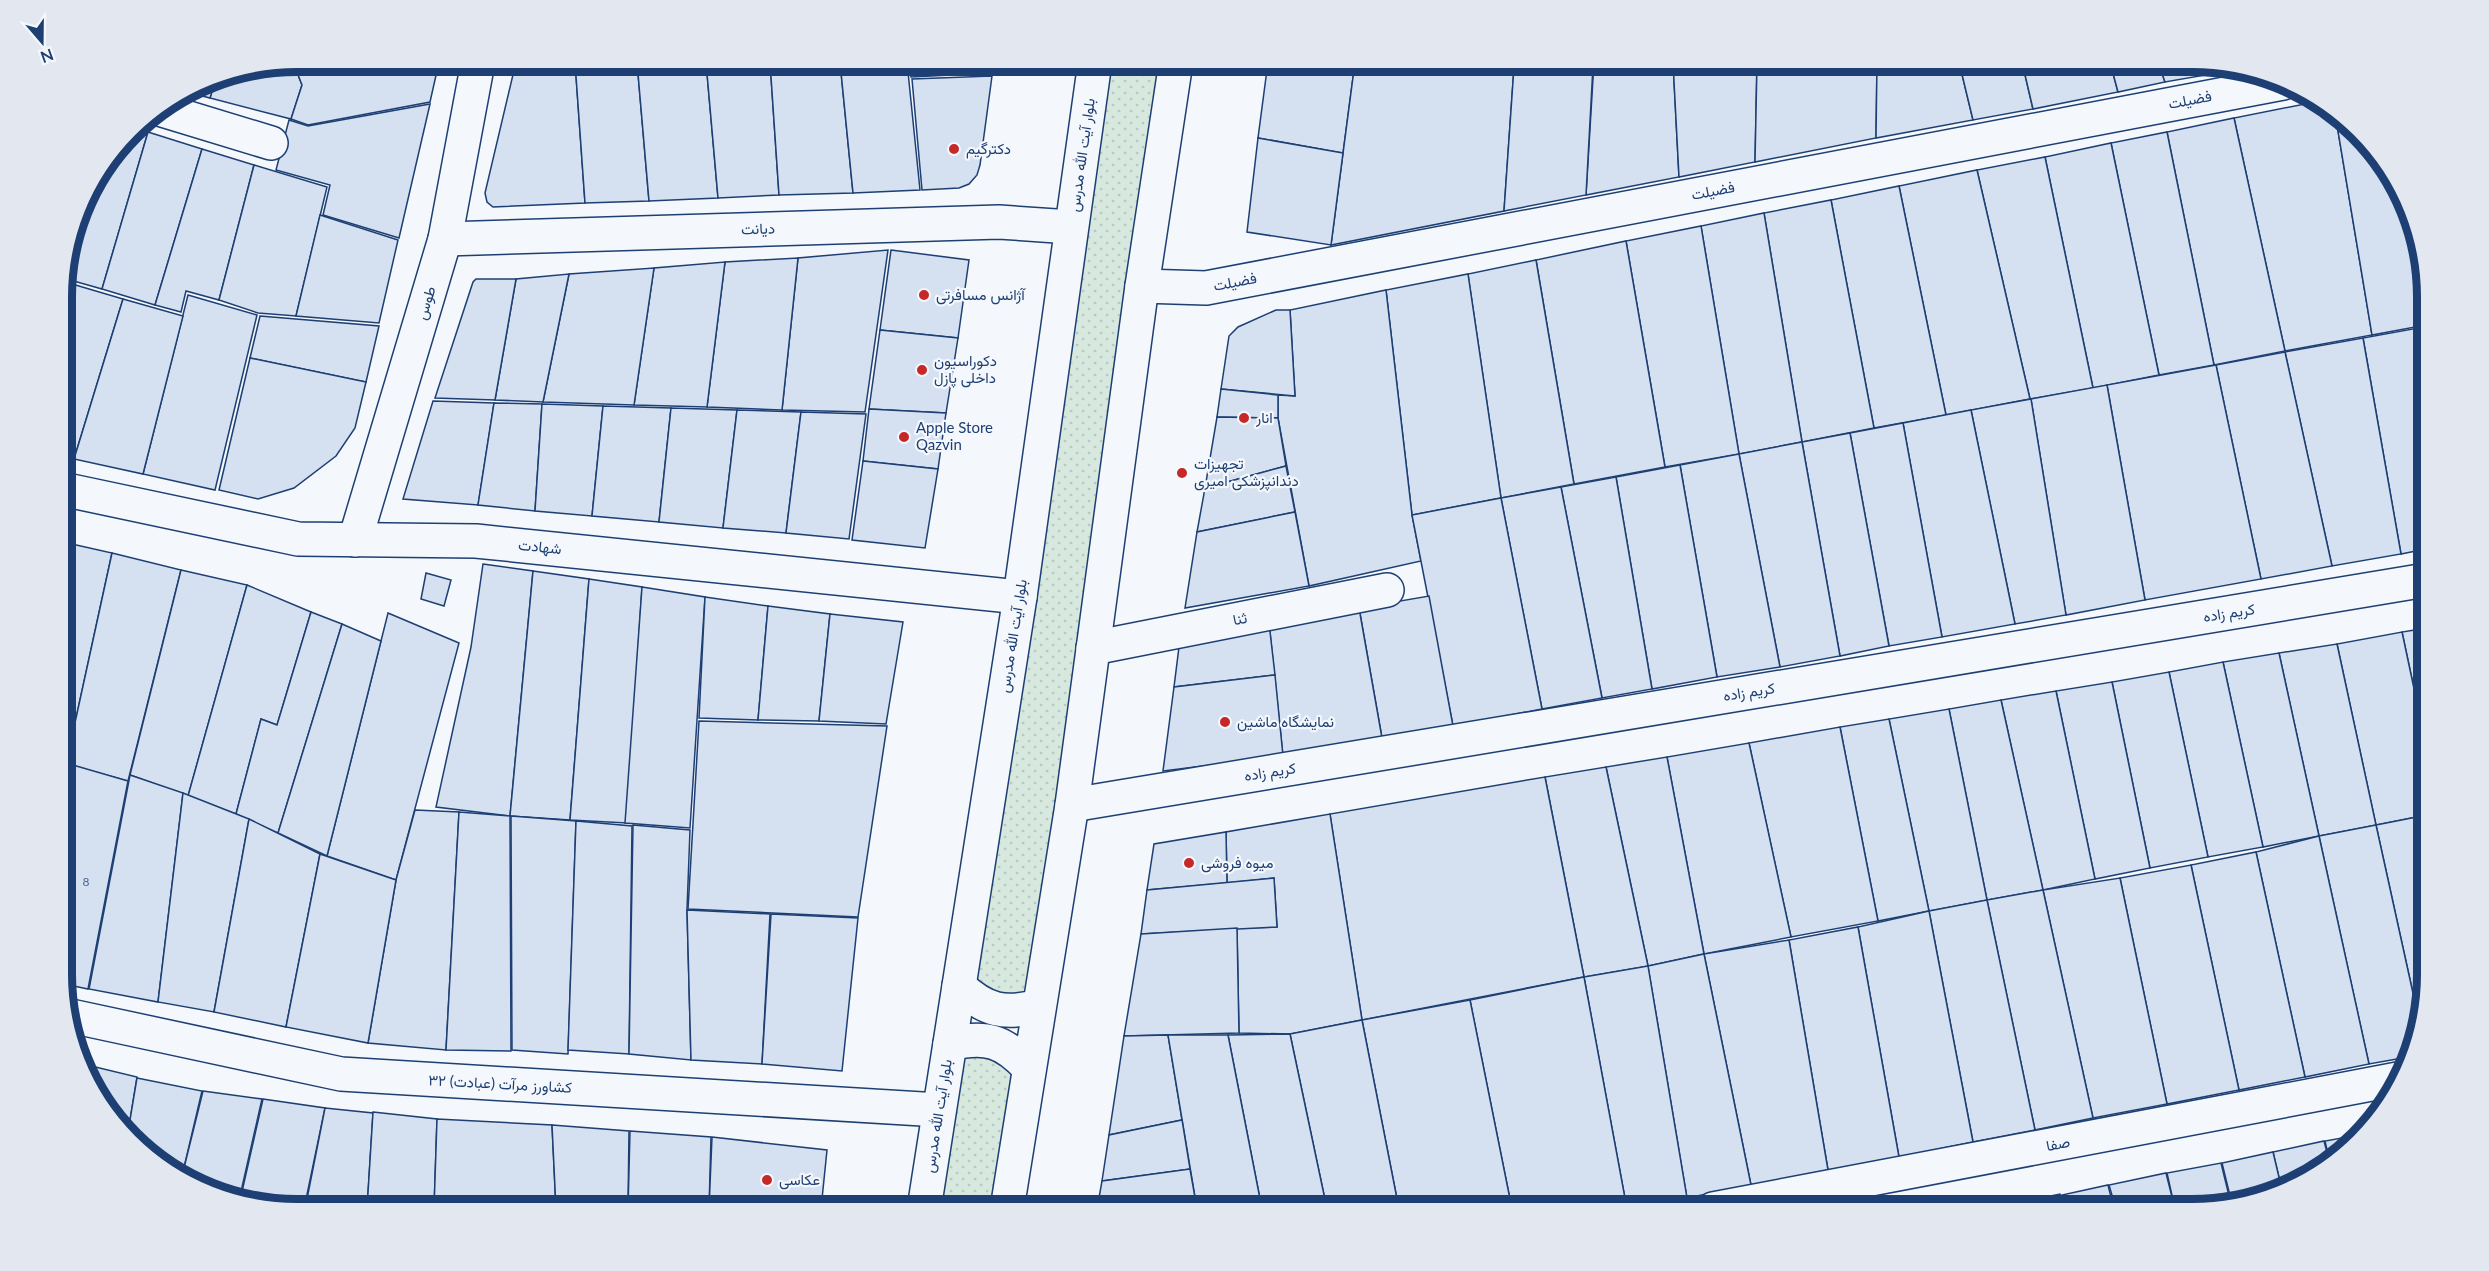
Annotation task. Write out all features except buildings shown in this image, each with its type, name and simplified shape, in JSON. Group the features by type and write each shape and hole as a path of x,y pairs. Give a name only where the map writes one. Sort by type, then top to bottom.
{"street":[{"name":"طوس","path":"355,540 445,239 476,72"},
{"name":"بلوار آیت الله مدرس","path":"926,1199 1020,597 1094,72"},
{"path":"1009,1199 1072,805 1142,286 1174,72"},
{"name":"فضیلت","path":"1142,286 1206,288 2269,86"},
{"path":"168,113 271,143"},
{"name":"دیانت","path":"445,239 999,222 1071,227"},
{"name":"شهادت","path":"72,491 298,539 476,541 1020,597"},
{"name":"کریم زاده","path":"1072,805 2417,581"},
{"name":"ثنا","path":"1093,648 1387,590"},
{"path":"959,986 975,1001 995,1010 1017,1012 1039,1006"},
{"name":"۳۲ کشاورز مرآت (عبادت)","path":"76,1017 341,1074 939,1110"},
{"path":"950,1044 972,1038 994,1041 1014,1052 1029,1068"},
{"name":"صفا","path":"1766,1199 2390,1080"}],"shaded area":[{"path":"1094,72 1175,72 1039,1006 959,986"},
{"path":"950,1044 1029,1068 1009,1199 926,1199"}],"place":[{"name":"دکترگیم","path":"954,149"},
{"name":"آژانس مسافرتی","path":"924,295"},
{"name":"دکوراسیون داخلی پازل","path":"922,370"},
{"name":"انار","path":"1244,418"},
{"name":"Apple Store Qazvin","path":"904,437"},
{"name":"تجهیزات دندانپزشکی امیری","path":"1182,473"},
{"name":"نمایشگاه ماشین","path":"1225,722"},
{"name":"میوه فروشی","path":"1189,863"},
{"name":"عکاسی","path":"767,1180"}]}
